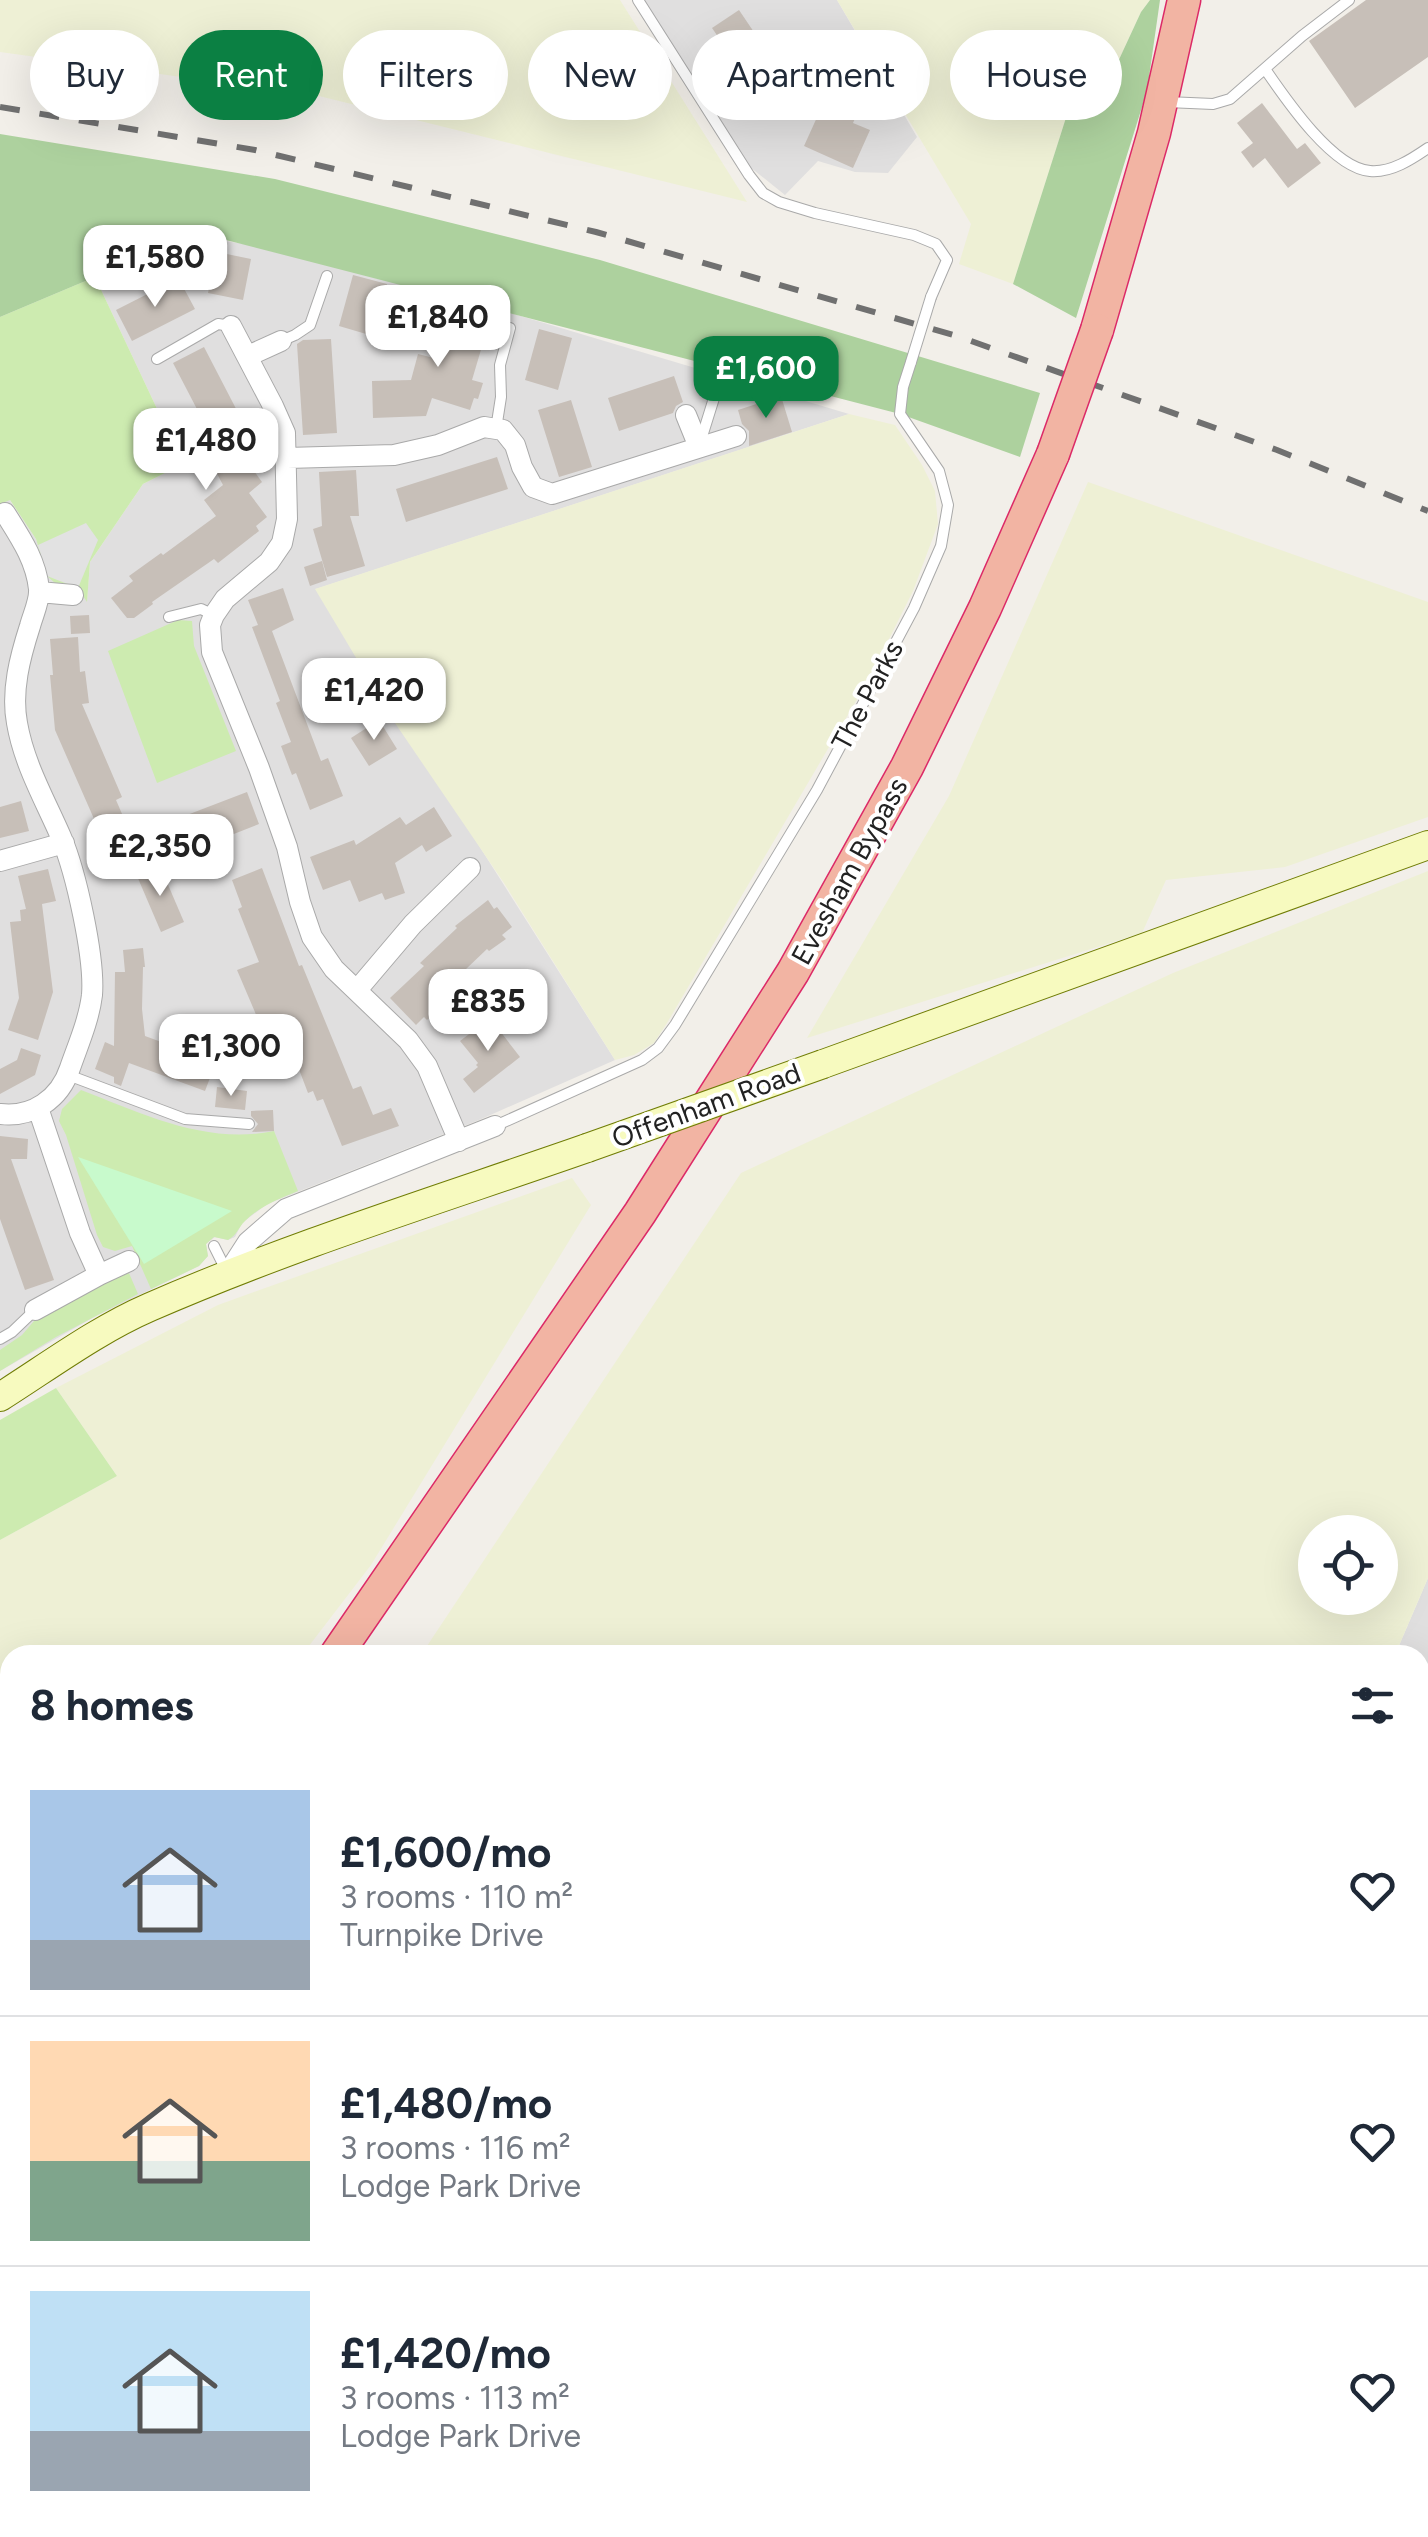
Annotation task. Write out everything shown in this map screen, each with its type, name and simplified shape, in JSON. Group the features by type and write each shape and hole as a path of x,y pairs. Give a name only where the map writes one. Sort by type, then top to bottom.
{"highway":[{"name":"Evesham Bypass","path":"343,1645 640,1214 794,972 908,767 1054,454 1097,330 1161,102 1184,0"}],"main road":[{"name":"Offenham Road","path":"0,1397 149,1307 228,1273 823,1064 1428,845"}],"street":[{"path":"231,326 284,433 287,520 282,543 269,562 225,599 214,615 210,625 212,652 287,847 312,937 334,969 408,1040 427,1066 459,1141"},
{"path":"248,356 281,341"},
{"path":"686,415 699,447"},
{"path":"286,458 394,455 484,427 503,430 516,445 533,487 552,494 736,436"},
{"path":"0,1114 22,1114 52,1098 68,1076 92,994 82,910 64,844 24,754 16,719 17,669 40,592 30,552 2,514"},
{"path":"40,592 73,595"},
{"path":"0,861 64,844"},
{"path":"357,990 412,924 470,868"},
{"path":"38,1108 98,1274"},
{"name":"The Parks","path":"228,1273 248,1242 286,1209 495,1126"},
{"path":"35,1310 129,1261"}],"lane":[{"name":"The Parks","path":"495,1126 623,1070 658,1048 675,1025 817,790 914,608 942,546 948,505 939,472 900,414 903,387 947,260 936,244 914,235 815,214 763,192 638,0"},
{"path":"1161,102 1213,104 1230,100 1302,36 1350,0"},
{"path":"1265,69 1300,120 1340,158 1369,172 1405,163 1428,148"},
{"path":"281,341 310,325 327,276"},
{"path":"156,359 218,324 231,326"},
{"path":"496,429 502,396 500,365 510,328"},
{"path":"699,447 719,382"},
{"path":"168,617 202,609 214,615"},
{"path":"68,1076 185,1118 248,1124"},
{"path":"214,1246 228,1273"},
{"path":"0,1339 35,1310"}],"shaded area":[{"path":"644,0 837,0 855,30 692,30 692,76 672,44 672,30 663,30"},
{"path":"720,120 907,120 917,137 888,173 855,172 818,161 785,195 750,167"},
{"path":"170,233 245,244 504,311 849,414 316,589 615,1060 479,1120 267,1204 242,1223 235,1237 215,1237 206,1244 208,1256 199,1266 94,1317 0,1371 0,504 9,499 36,539 44,562 76,585 87,600 90,562 143,484 183,464 95,277"},
{"path":"86,523 98,540 78,588 47,576 38,545"},
{"path":"1428,1578 1428,1645 1399,1645"}],"green space":[{"path":"0,0 620,0 639,30 528,30 528,120 672,120 672,83 747,202 416,120 508,120 508,30 343,30 343,102 323,97 323,30 179,30 179,77 159,74 159,30 30,30 30,56 0,52"},
{"path":"837,0 1150,0 1122,53 1122,30 950,30 950,120 1065,120 1013,284 959,264 971,224 909,120 930,120 930,30 855,30"},
{"path":"1150,0 1160,0 1147,91 1076,318 1013,284 1065,120 1122,120 1122,53"},
{"path":"0,134 275,179 600,260 1040,393 1020,457 900,414 195,232 169,233 95,277 0,317"},
{"path":"95,277 183,464 143,484 90,562 87,602 76,585 55,583 47,576 36,539 10,500 0,504 0,317"},
{"path":"849,414 895,425 935,491 938,524 913,591 869,679 667,1023 654,1043 634,1055 615,1060 504,883 395,723 315,589"},
{"path":"1088,482 1428,602 1428,817 1285,867 1166,880 1142,933 807,1038 949,796"},
{"path":"178,620 192,621 194,646 236,751 157,783 108,651"},
{"path":"1428,871 1428,1578 1399,1645 428,1645 741,1173 1173,973"},
{"path":"81,1090 199,1131 274,1131 298,1191 257,1211 228,1240 214,1237 206,1244 208,1256 199,1266 151,1289 132,1246 115,1251 103,1247 97,1235 59,1121 62,1109"},
{"path":"78,1157 232,1211 144,1264"},
{"path":"572,1178 591,1205 371,1565 310,1645 0,1645 0,1540 117,1476 56,1388 218,1305"},
{"path":"129,1273 138,1294 0,1371 0,1350 34,1321 97,1285"},
{"path":"56,1388 117,1476 0,1540 0,1420"}],"building":[{"path":"1366,0 1428,0 1428,57 1355,108 1309,41"},
{"path":"739,10 753,30 713,30"},
{"path":"1262,103 1297,149 1305,143 1321,163 1288,188 1265,158 1253,168 1241,152 1253,143 1237,123"},
{"path":"816,120 854,120 853,123 870,130 853,168 804,146"},
{"path":"217,252 251,259 243,300 208,293"},
{"path":"353,275 387,284 373,336 339,326"},
{"path":"180,281 195,309 132,341 116,310"},
{"path":"452,298 486,309 476,341 483,343 472,380 483,383 478,399 474,398 470,410 432,398 426,416 373,418 372,381 411,380 418,354 434,358"},
{"path":"539,329 572,338 558,390 525,380"},
{"path":"331,339 337,433 303,435 297,344 303,340"},
{"path":"204,347 246,428 255,423 266,444 243,456 262,482 249,493 267,517 256,526 259,531 218,563 214,559 134,618 127,618 111,598 133,581 129,576 216,516 204,500 223,485 214,468 225,463 173,363"},
{"path":"674,376 683,402 673,413 619,431 608,398"},
{"path":"781,396 792,432 749,446 749,431 738,410"},
{"path":"571,400 592,467 559,477 538,410"},
{"path":"497,457 508,489 406,522 396,489"},
{"path":"356,470 359,516 350,516 365,566 327,577 313,529 322,526 319,472"},
{"path":"322,561 327,580 310,586 304,567"},
{"path":"283,588 294,620 272,631 321,761 328,758 343,796 310,810 281,746 291,742 252,627 258,625 248,600"},
{"path":"89,615 90,633 71,634 70,616"},
{"path":"78,637 80,672 85,671 89,703 82,704 122,797 116,800 132,837 126,840 134,861 116,869 55,730 50,639"},
{"path":"379,720 397,749 369,766 351,738"},
{"path":"247,792 259,824 178,856 166,823"},
{"path":"21,801 29,831 0,838 0,807"},
{"path":"434,807 452,836 426,852 422,845 395,863 405,893 385,900 382,893 359,902 350,880 323,890 310,857 354,840 356,845 400,817 406,825"},
{"path":"160,866 184,922 161,932 137,876"},
{"path":"262,868 299,966 302,965 353,1089 361,1086 373,1115 391,1108 399,1126 342,1146 323,1099 317,1101 313,1091 308,1093 279,1017 260,1024 237,970 259,962 238,909 242,907 232,880"},
{"path":"48,869 56,901 42,904 53,992 38,1040 8,1030 19,998 10,922 21,921 20,910 26,909 18,876"},
{"path":"488,900 512,927 502,935 506,939 487,949 444,990 447,993 438,1002 442,1006 416,1025 390,998 424,966 420,963 455,926"},
{"path":"143,948 145,1036 216,1062 205,1091 129,1063 121,1086 114,1083 114,1077 95,1069 105,1042 114,1046 115,972 125,972 123,950"},
{"path":"490,1018 520,1057 474,1093 463,1079 478,1063 460,1041"},
{"path":"21,1048 41,1055 35,1075 0,1094 0,1069 17,1060"},
{"path":"217,1087 247,1091 245,1110 215,1107"},
{"path":"273,1110 274,1131 252,1132 258,1124 251,1111"},
{"path":"0,1136 28,1139 27,1159 11,1159 54,1280 25,1290 0,1219"}],"railway":[{"path":"0,107 255,150 596,232 957,336 1277,450 1428,511"}]}
